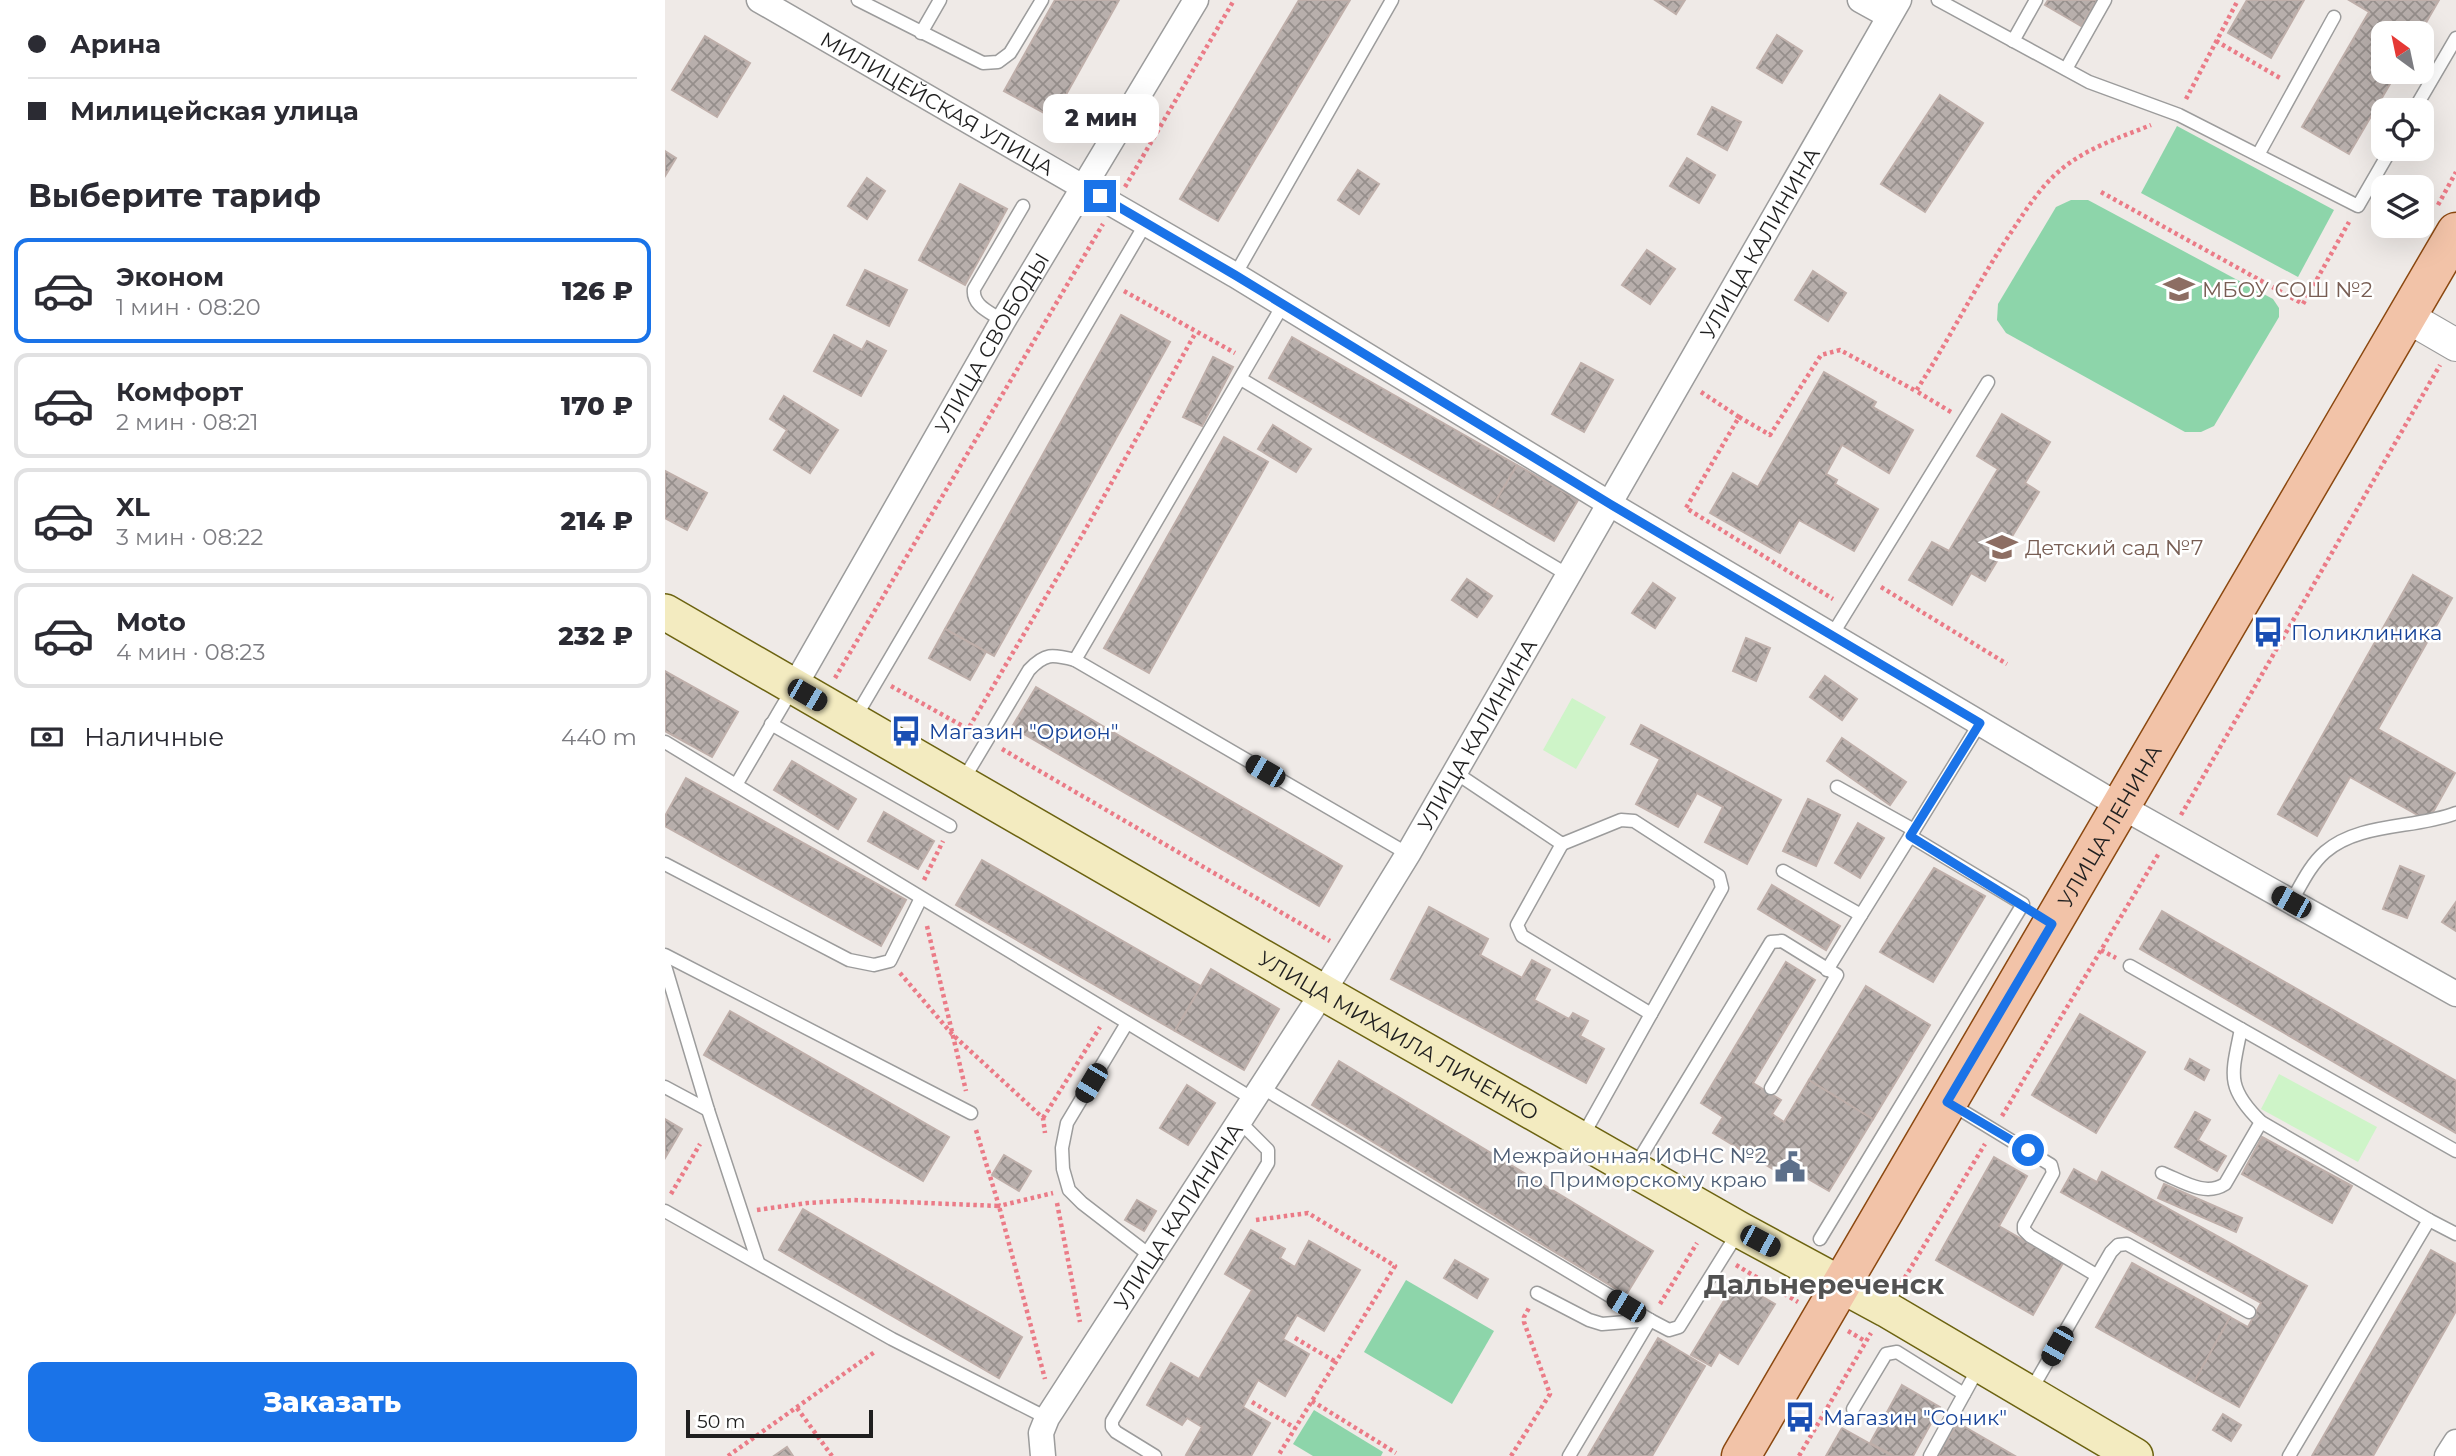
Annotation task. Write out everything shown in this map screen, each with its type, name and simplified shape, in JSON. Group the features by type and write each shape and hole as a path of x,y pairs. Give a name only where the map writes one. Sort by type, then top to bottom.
{"main road":[{"name":"УЛИЦА ЛЕНИНА","path":"1741,1456 1947,1102 2038,914 2122,806 2456,232"},
{"name":"УЛИЦА МИХАИЛА ЛИЧЕНКО","path":"665,612 1323,992 1634,1168 1731,1243 1840,1285 1886,1309 1972,1379 2030,1393 2134,1456"}],"street":[{"name":"МИЛИЦЕЙСКАЯ УЛИЦА","path":"759,0 1235,275 1610,504 1980,723 2456,994"},
{"name":"УЛИЦА СВОБОДЫ","path":"807,695 1003,321 1196,0"},
{"path":"1860,0 1894,8"},
{"name":"УЛИЦА КАЛИНИНА","path":"1041,1455 1041,1433 1047,1418 1323,992 1408,854 1894,8"},
{"path":"2406,316 2456,345"},
{"path":"2448,1456 2456,1442"}],"lane":[{"path":"858,0 983,63 998,62 1010,53 1042,0"},
{"path":"921,33 940,0"},
{"path":"1235,275 1392,0"},
{"path":"2013,41 2036,0"},
{"path":"2066,69 2105,0"},
{"path":"1944,1 2066,69 2117,94 2179,115 2358,206 2384,161"},
{"path":"2258,155 2335,18"},
{"path":"2421,98 2456,38"},
{"path":"1003,321 976,303 973,297 974,289 1023,206"},
{"path":"853,721 1146,223"},
{"path":"1075,660 1283,305"},
{"path":"1241,379 1568,575"},
{"path":"1832,635 1988,382"},
{"path":"962,782 1028,670 1039,659 1053,655 1075,660 1408,854"},
{"path":"736,785 771,724 807,695"},
{"path":"1828,970 1980,723"},
{"path":"771,724 950,826"},
{"path":"665,742 1109,1013 1257,1093 1669,1330 1679,1327 1731,1243"},
{"path":"1456,773 1562,844"},
{"path":"1820,1239 2038,914 1837,787"},
{"path":"2291,902 2319,859 2338,843 2375,831 2456,813"},
{"path":"1581,1139 1722,888 1719,876 1634,821 1621,820 1562,844 1517,925 1522,936 1651,1014"},
{"path":"665,863 849,960 874,965 890,961 920,898"},
{"path":"1783,871 1861,915"},
{"path":"1634,1168 1771,942 1781,941 1837,975 1771,1088"},
{"path":"665,955 971,1113"},
{"path":"665,966 758,1262"},
{"path":"2130,966 2456,1151"},
{"path":"1127,1023 1066,1123 1062,1148 1063,1169 1069,1190 1082,1203 1152,1257"},
{"path":"2241,1029 2233,1084 2247,1109 2261,1122 2456,1234"},
{"path":"665,1087 711,1116"},
{"path":"1947,1102 2051,1166 2053,1172 2024,1225 2024,1230 2029,1236 2097,1275"},
{"path":"1156,1456 1116,1432 1112,1421 1268,1163 1268,1150 1239,1121"},
{"path":"2162,1172 2204,1190 2216,1190 2225,1184 2261,1122"},
{"path":"665,1211 892,1339 1047,1418"},
{"path":"2289,1456 2429,1220"},
{"path":"2030,1393 2097,1275 2118,1245 2127,1244 2249,1311"},
{"path":"1537,1293 1602,1324 1650,1320"},
{"path":"1569,1456 1650,1320"},
{"path":"1853,1409 1886,1354 1892,1351 1972,1379 1930,1456"}],"path":[{"path":"807,695 1115,204 1234,0"},
{"path":"1916,391 2033,199 2048,181 2066,166 2097,146 2179,115 2238,0"},
{"path":"2216,41 2296,87"},
{"path":"2101,192 2303,304 2358,206"},
{"path":"1111,284 1251,362"},
{"path":"968,729 1084,532 1196,332"},
{"path":"1681,379 1770,435 1821,355 1840,350 1965,420"},
{"path":"1739,417 1686,508 1849,609"},
{"path":"1868,579 2007,664"},
{"path":"879,679 1348,951"},
{"path":"950,826 924,877 920,898 971,1113 1048,1390"},
{"path":"890,961 953,1034 1043,1118"},
{"path":"1045,1137 1043,1118 1109,1013"},
{"path":"665,1204 711,1116"},
{"path":"1053,1181 1080,1324"},
{"path":"742,1212 854,1200 999,1206 1055,1193"},
{"path":"1233,1223 1308,1213 1395,1266 1278,1456"},
{"path":"1686,1236 1697,1243 1731,1243 1803,1305"},
{"path":"1650,1320 1697,1243"},
{"path":"1511,1456 1550,1394 1524,1322 1537,1293"},
{"path":"1799,1456 1886,1309"},
{"path":"1295,1338 1336,1362"},
{"path":"728,1456 892,1339"},
{"path":"1312,1401 1396,1453"},
{"path":"1252,1402 1295,1429"},
{"path":"797,1408 832,1456"}],"green space":[{"path":"2177,126 2334,210 2298,277 2141,193"},
{"path":"2071,200 2088,200 2273,299 2279,308 2279,317 2214,426 2201,432 2185,432 2006,333 1997,320 1998,304 2056,207"},
{"path":"1572,698 1606,717 1576,769 1543,750"},
{"path":"2279,1074 2377,1127 2358,1162 2261,1109"},
{"path":"1406,1280 1494,1331 1452,1404 1364,1352"},
{"path":"1314,1410 1383,1452 1381,1456 1313,1456 1293,1444"}],"building":[{"path":"1055,0 1119,0 1053,118 1004,91"},
{"path":"1299,0 1350,0 1218,221 1180,199"},
{"path":"1655,0 1685,0 1676,14"},
{"path":"2048,0 2097,0 2081,26 2045,5"},
{"path":"2247,0 2304,0 2271,58 2228,33"},
{"path":"2349,0 2439,0 2427,21 2371,21 2371,84 2390,84 2382,98 2371,98 2371,116 2349,154 2302,127 2369,12"},
{"path":"1777,35 1802,51 1782,83 1757,68"},
{"path":"705,36 750,63 717,117 672,90"},
{"path":"1940,95 1983,123 1925,212 1881,184"},
{"path":"1712,107 1741,122 1727,150 1698,134"},
{"path":"665,151 676,158 665,176"},
{"path":"1687,158 1715,175 1699,203 1670,186"},
{"path":"1358,170 1379,184 1359,214 1338,200"},
{"path":"867,178 885,191 867,219 848,206"},
{"path":"960,184 1007,209 965,285 919,260"},
{"path":"1647,250 1675,269 1650,304 1622,285"},
{"path":"865,270 907,290 889,326 847,305"},
{"path":"1813,271 1846,293 1828,321 1795,300"},
{"path":"1121,315 1170,342 994,656 945,629"},
{"path":"834,335 862,350 867,341 886,351 861,396 814,371"},
{"path":"1292,337 1517,465 1493,506 1269,378"},
{"path":"1213,357 1233,367 1202,426 1183,417"},
{"path":"1581,363 1613,380 1584,432 1552,414"},
{"path":"1824,372 1876,402 1873,407 1913,430 1889,473 1842,445 1826,474 1837,480 1835,484 1878,509 1854,551 1799,520 1780,553 1710,513 1733,473 1758,487"},
{"path":"784,396 838,430 810,473 774,450 787,430 770,419"},
{"path":"2002,414 2050,442 2025,483 2039,492 1985,581 1971,573 1952,605 1909,580 1932,542 1949,551 1998,469 1977,456"},
{"path":"1273,425 1311,449 1296,472 1258,449"},
{"path":"1224,437 1268,462 1149,673 1104,648"},
{"path":"1517,465 1578,500 1554,541 1493,506"},
{"path":"665,471 707,493 687,530 665,518"},
{"path":"2413,575 2452,598 2378,729 2455,773 2428,821 2350,777 2317,836 2278,814"},
{"path":"1467,579 1492,596 1477,617 1452,600"},
{"path":"1653,583 1675,598 1655,628 1632,613"},
{"path":"945,629 986,652 970,680 929,658"},
{"path":"1746,638 1770,648 1756,681 1733,671"},
{"path":"665,671 738,712 712,757 665,731"},
{"path":"1825,676 1857,699 1842,720 1810,697"},
{"path":"1036,687 1342,866 1319,906 1012,727"},
{"path":"1641,725 1781,800 1747,864 1705,842 1723,807 1697,793 1678,827 1636,804 1660,759 1631,744"},
{"path":"1842,738 1906,782 1890,805 1827,761"},
{"path":"792,761 856,799 838,829 774,790"},
{"path":"686,778 906,900 881,946 665,826 665,816"},
{"path":"1808,799 1840,815 1816,866 1783,851"},
{"path":"884,812 934,841 918,869 868,841"},
{"path":"1858,823 1884,838 1860,878 1835,863"},
{"path":"982,860 1201,986 1175,1031 956,905"},
{"path":"2400,866 2424,876 2407,918 2383,909"},
{"path":"1934,868 1985,896 1933,982 1880,952"},
{"path":"1772,885 1840,926 1826,950 1758,909"},
{"path":"2456,902 2456,931 2442,922"},
{"path":"1429,907 1488,939 1480,955 1522,978 1532,960 1550,970 1534,1000 1569,1019 1573,1013 1588,1021 1580,1036 1604,1049 1586,1083 1391,979"},
{"path":"2162,911 2456,1081 2456,1133 2140,949"},
{"path":"1786,962 1815,980 1753,1083 1781,1100 1772,1114 1784,1122 1809,1080 1873,1119 1829,1191 1796,1172 1791,1180 1713,1133 1723,1117 1701,1103"},
{"path":"1211,969 1279,1009 1244,1070 1175,1031"},
{"path":"1866,986 1930,1025 1873,1119 1809,1080"},
{"path":"730,1011 949,1137 923,1181 704,1055"},
{"path":"2080,1014 2145,1052 2096,1133 2032,1095"},
{"path":"2190,1059 2209,1070 2204,1080 2185,1069"},
{"path":"1339,1061 1653,1251 1626,1295 1312,1105"},
{"path":"1187,1085 1215,1103 1188,1145 1160,1128"},
{"path":"2195,1112 2210,1120 2198,1140 2226,1156 2217,1171 2175,1147"},
{"path":"665,1119 682,1129 665,1158"},
{"path":"2262,1137 2352,1186 2332,1223 2242,1174"},
{"path":"1004,1155 1031,1171 1019,1191 992,1175"},
{"path":"1994,1157 2027,1176 1999,1226 2063,1263 2033,1315 1936,1260"},
{"path":"2074,1169 2097,1182 2102,1172 2307,1286 2239,1407 2194,1382 2230,1317 2248,1327 2261,1303 2061,1192"},
{"path":"2164,1184 2242,1218 2236,1232 2158,1198"},
{"path":"1137,1200 1156,1211 1144,1231 1125,1220"},
{"path":"803,1209 1022,1337 999,1378 779,1250"},
{"path":"1251,1230 1285,1249 1280,1258 1295,1267 1309,1241 1360,1270 1324,1331 1297,1315 1283,1339 1309,1354 1285,1396 1258,1380 1243,1407 1270,1423 1251,1456 1189,1456 1186,1455 1202,1427 1187,1418 1182,1425 1147,1405 1171,1363 1199,1379 1252,1290 1225,1274"},
{"path":"2431,1250 2456,1264 2456,1311 2373,1456 2312,1456"},
{"path":"1455,1260 1488,1279 1477,1298 1444,1278"},
{"path":"2132,1263 2230,1317 2194,1382 2096,1327"},
{"path":"1736,1281 1775,1304 1738,1364 1719,1352 1711,1366 1691,1355"},
{"path":"1658,1338 1705,1366 1652,1456 1588,1456"},
{"path":"1902,1385 1940,1407 1913,1456 1894,1456 1870,1443"},
{"path":"2223,1414 2241,1425 2231,1441 2213,1430"},
{"path":"1958,1423 2015,1456 1938,1456"},
{"path":"1842,1428 1892,1456 1826,1456"},
{"path":"787,1447 793,1456 774,1456"}],"place":[{"name":"МБОУ СОШ №2","path":"2179,289"},
{"name":"Детский сад №7","path":"2002,547"},
{"name":"Поликлиника","path":"2268,632"},
{"name":"Магазин \"Орион\"","path":"906,731"},
{"name":"Межрайонная ИФНС №2 по Приморскому краю","path":"1790,1167"},
{"name":"Магазин \"Соник\"","path":"1800,1417"}],"district":[{"name":"Дальнереченск","path":"1824,1284"}],"route":[{"path":"1100,196 1235,275 1610,504 1980,723 1910,836 2052,924 1947,1102 2028,1150"}]}
